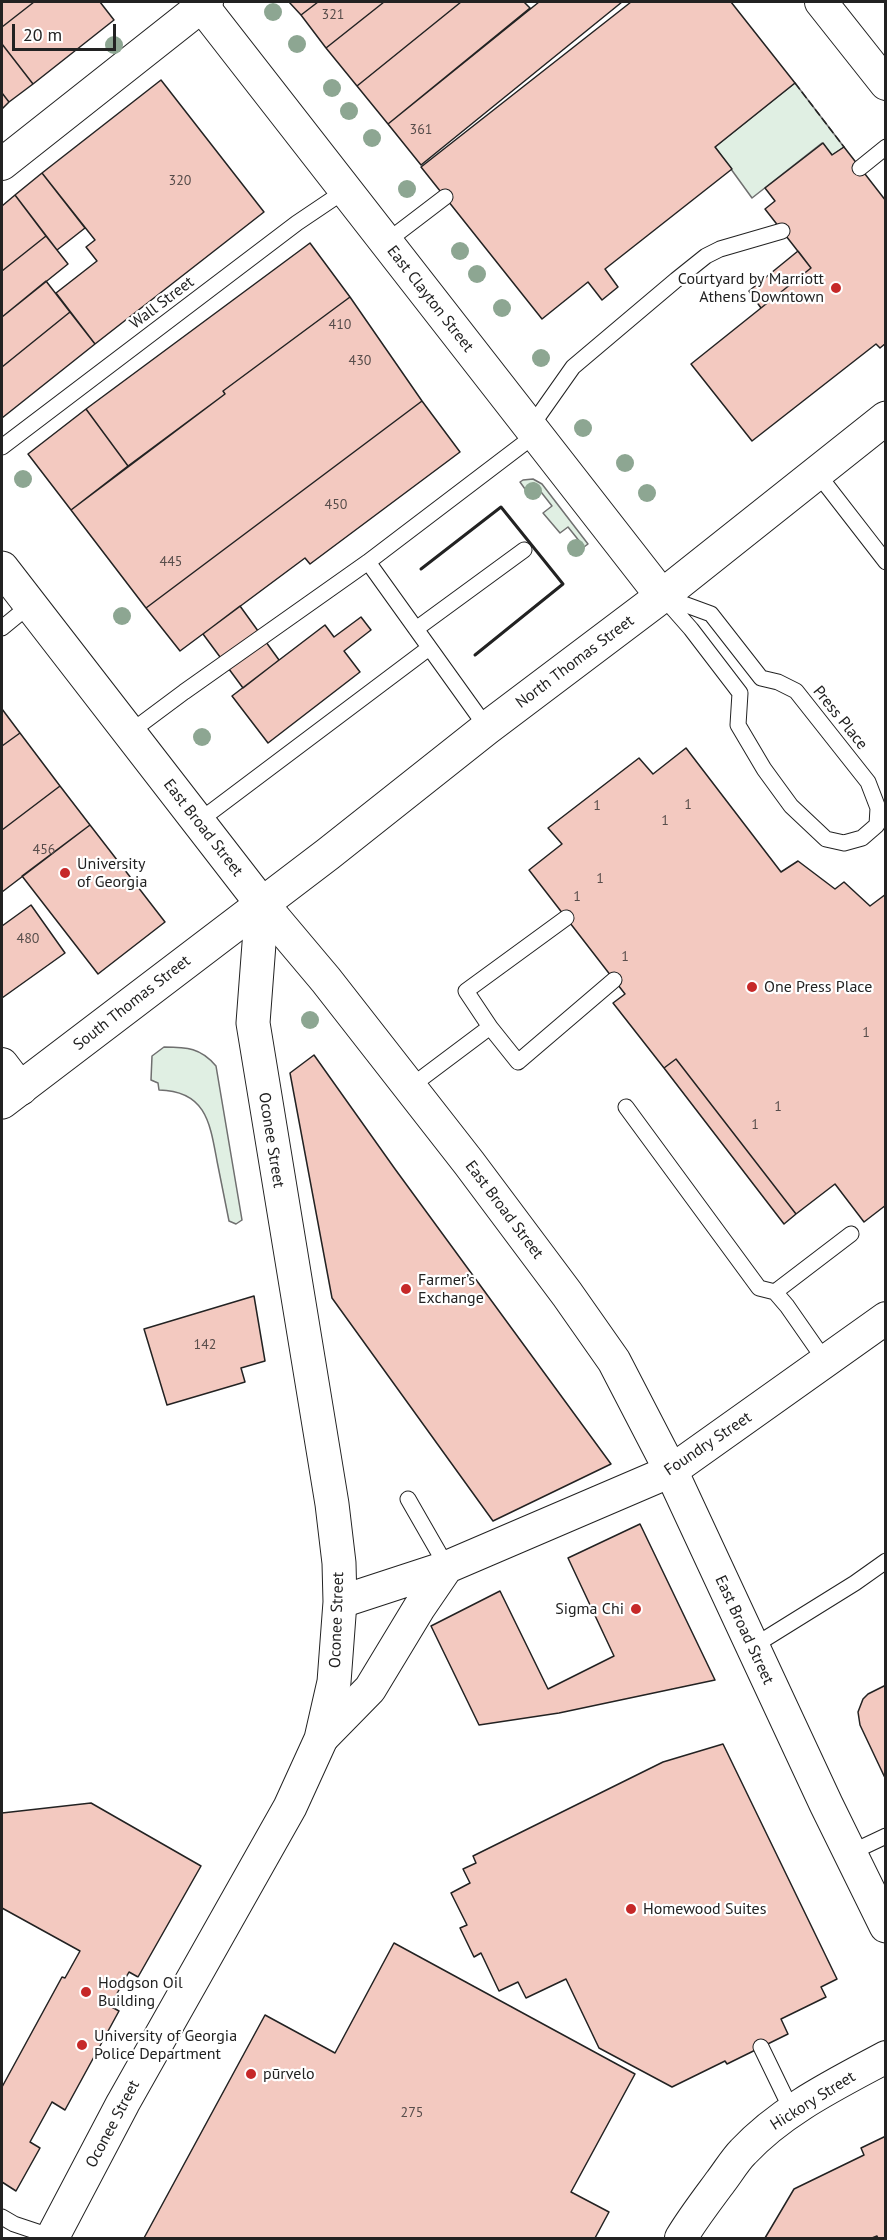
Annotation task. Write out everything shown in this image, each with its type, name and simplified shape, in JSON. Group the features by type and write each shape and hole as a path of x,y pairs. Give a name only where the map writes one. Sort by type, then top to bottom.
{"main road":[{"name":"East Clayton Street","path":"203,3 532,432 662,596"},
{"name":"North Thomas Street","path":"262,903 487,728 662,596 885,418"},
{"name":"East Broad Street","path":"2,568 262,903 326,980 410,1088 567,1294 614,1361 671,1471 885,1926"},
{"name":"South Thomas Street","path":"8,1085 262,903"},
{"name":"Oconee Street","path":"52,2238 123,2103 290,1807 321,1739 334,1682 340,1602 339,1563 332,1504 253,1023 262,903"}],"street":[{"path":"821,2 885,84"},
{"path":"2,164 203,3"},
{"name":"Foundry Street","path":"340,1602 447,1567 671,1471 885,1318"},
{"path":"321,1739 370,1689 447,1567"},
{"name":"Hickory Street","path":"681,2238 742,2152 792,2111 833,2085 885,2057"}],"lane":[{"path":"860,168 885,147"},
{"name":"Wall Street","path":"2,447 297,223 346,190"},
{"path":"386,242 445,197"},
{"path":"129,733 368,562 532,432 573,367 706,256 720,249 782,231"},
{"path":"817,473 885,562"},
{"path":"416,629 524,550"},
{"path":"368,562 487,728"},
{"path":"662,596 711,614 761,678 740,693 691,629 662,596"},
{"path":"2,628 30,605"},
{"path":"198,821 429,648"},
{"name":"Press Place","path":"740,693 738,725 764,769 791,806 826,838 844,843 862,838 877,825 878,808 868,782 796,691 778,682 761,678"},
{"path":"566,918 466,992 490,1027 518,1062 614,980"},
{"path":"410,1088 490,1027"},
{"path":"626,1107 759,1288 775,1292 826,1362"},
{"path":"775,1292 851,1234"},
{"path":"408,1499 447,1567"},
{"path":"752,1647 855,1583 885,1561"},
{"path":"850,1853 885,1836"},
{"path":"761,2047 792,2111"},
{"path":"2,2217 14,2224 52,2238"}],"green space":[{"path":"795,83 844,147 832,155 822,143 752,198 715,147"},
{"path":"533,479 542,484 588,544 584,547 568,527 560,533 543,513 552,506 534,483 525,489 520,482"},
{"path":"164,1047 180,1047 199,1052 216,1066 242,1220 236,1224 229,1221 212,1134 203,1112 187,1096 159,1090 158,1083 151,1080 152,1056"}],"building":[{"path":"2,2 34,2 2,27"},
{"path":"34,2 100,2 114,20 33,84 2,44 2,27"},
{"path":"289,2 318,2 301,15"},
{"path":"318,2 384,2 326,48 301,15"},
{"path":"384,2 461,2 357,86 326,48"},
{"path":"461,2 524,2 530,8 388,124 357,86"},
{"path":"539,2 622,2 421,165 388,124"},
{"path":"631,2 731,2 795,83 715,147 732,169 605,269 618,287 602,300 588,282 542,319 421,167"},
{"path":"2,44 33,84 9,102 2,93"},
{"path":"161,80 264,212 95,344 56,293 97,261 86,247 95,240 42,173"},
{"path":"2,93 9,102 2,109"},
{"name":"Courtyard by Marriott Athens Downtown","path":"823,143 832,155 844,147 886,201 886,343 880,348 876,344 752,441 691,364 811,268 765,209 775,201 765,188"},
{"path":"42,173 85,228 57,250 15,195"},
{"path":"15,195 46,236 2,271 2,206"},
{"path":"46,236 68,264 2,317 2,271"},
{"path":"310,243 350,297 223,391 225,394 128,466 86,409"},
{"path":"798,251 811,268 761,308 749,291"},
{"path":"46,281 70,312 2,367 2,317"},
{"path":"350,297 422,401 146,608 71,510 225,394 223,391"},
{"path":"70,312 95,344 2,418 2,367"},
{"path":"422,401 460,452 310,564 305,558 180,651 146,608"},
{"path":"86,409 128,466 71,510 28,454"},
{"path":"240,606 279,660 243,688 203,634"},
{"path":"361,617 371,630 344,651 360,672 268,743 232,696 325,625 334,637"},
{"path":"2,709 20,733 2,746"},
{"path":"20,733 60,786 2,830 2,746"},
{"name":"One Press Place","path":"686,748 781,872 798,861 835,889 844,882 870,906 886,894 886,1205 864,1222 835,1184 796,1214 676,1059 664,1068 613,1003 625,994 529,870 562,844 548,828 639,758 653,774"},
{"path":"60,786 90,825 2,892 2,830"},
{"path":"90,825 165,922 98,974 22,876"},
{"path":"31,905 65,953 2,998 2,926"},
{"name":"Farmer’s Exchange","path":"314,1055 611,1464 493,1521 332,1298 290,1073"},
{"path":"676,1059 796,1214 784,1224 664,1068"},
{"path":"254,1296 265,1361 241,1368 245,1382 167,1405 144,1329"},
{"name":"Sigma Chi","path":"640,1524 715,1680 559,1713 479,1725 431,1626 500,1591 548,1689 614,1656 568,1558"},
{"path":"886,1685 886,1780 860,1725 858,1712 863,1699 868,1694"},
{"name":"Homewood Suites","path":"723,1744 837,1979 821,1987 826,1997 781,2019 788,2034 727,2064 725,2061 672,2087 599,2048 566,1979 526,1998 518,1982 499,1991 481,1953 474,1957 460,1928 467,1925 451,1893 470,1883 463,1869 476,1863 473,1856 663,1762"},
{"name":"Hodgson Oil Building","path":"91,1803 201,1866 138,1977 129,1972 110,2006 119,2011 65,2110 52,2102 30,2142 40,2148 16,2191 2,2182 2,2087 62,1977 65,1978 80,1951 2,1908 2,1813"},
{"path":"394,1943 635,2074 571,2192 609,2212 595,2238 144,2238 265,2015 335,2053"},
{"path":"886,2136 886,2238 877,2236 872,2238 765,2238 794,2189 864,2155 861,2148"}],"fence":[{"path":"795,83 844,147"}],"wall":[{"path":"421,569 501,507 563,584 475,655"}],"place":[{"name":"Courtyard by Marriott Athens Downtown","path":"836,288"},
{"name":"University of Georgia","path":"65,873"},
{"name":"One Press Place","path":"752,987"},
{"name":"Farmer’s Exchange","path":"406,1289"},
{"name":"Sigma Chi","path":"636,1609"},
{"name":"Homewood Suites","path":"631,1909"},
{"name":"Hodgson Oil Building","path":"86,1992"},
{"name":"University of Georgia Police Department","path":"82,2045"},
{"name":"pūrvelo","path":"251,2074"}]}
